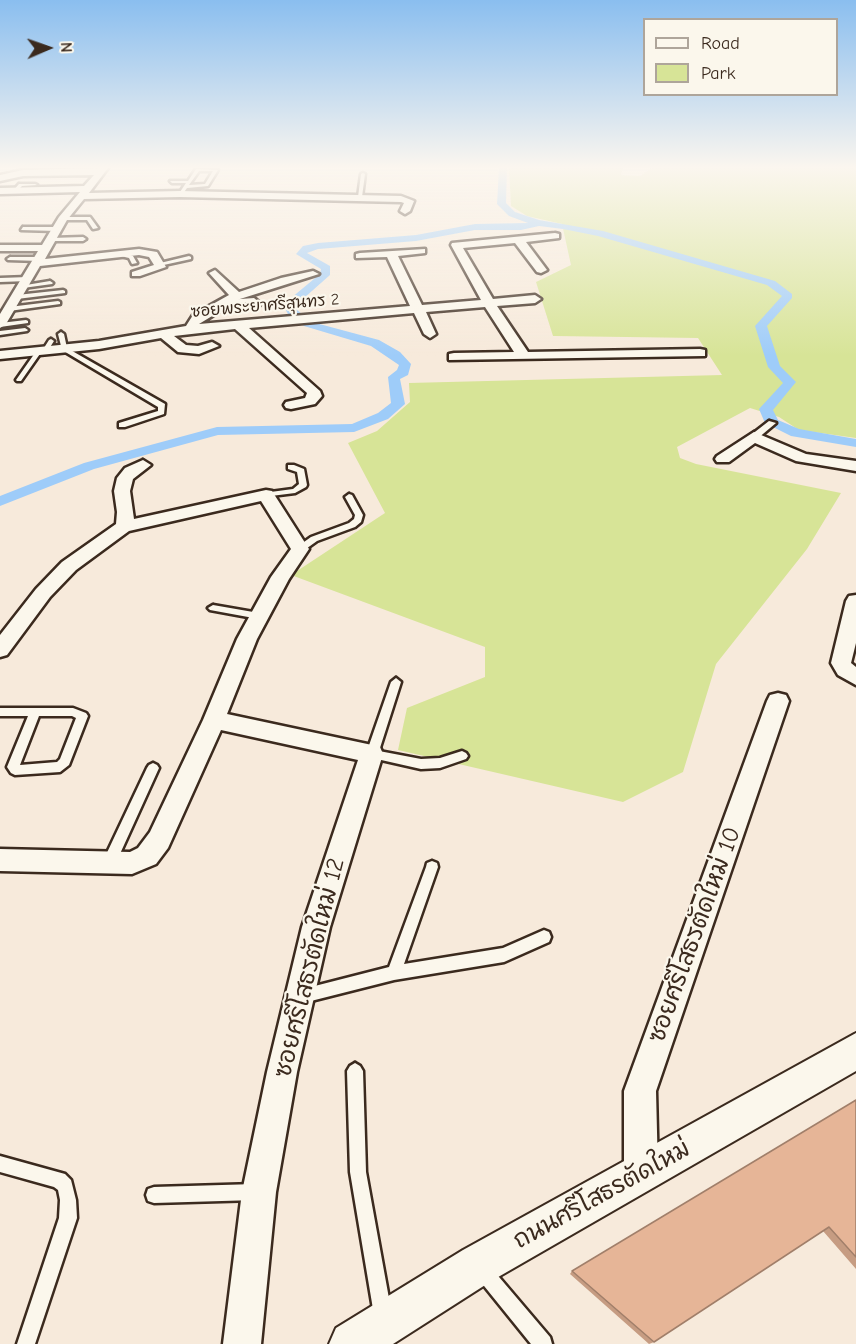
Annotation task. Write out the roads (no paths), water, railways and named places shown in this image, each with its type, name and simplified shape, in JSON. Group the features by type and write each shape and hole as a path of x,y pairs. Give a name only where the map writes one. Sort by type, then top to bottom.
{"street":[{"path":"0,324 56,231"},
{"path":"523,355 489,303 456,245 555,236"},
{"path":"518,239 541,270"},
{"path":"0,248 49,244"},
{"path":"360,256 421,251"},
{"path":"39,261 147,252 153,254 159,264 158,269 135,268"},
{"path":"391,254 430,334"},
{"path":"215,273 231,299"},
{"path":"190,329 197,318 231,299 256,292 281,281 313,274"},
{"name":"ซอยพระยาศรีสุนทร 2","path":"0,355 45,348 64,350 190,329 535,299"},
{"path":"238,325 313,391 315,396 310,401 291,405"},
{"path":"164,334 183,349 198,350 212,346"},
{"path":"454,357 700,353"},
{"path":"723,459 754,437 802,458 856,466"},
{"path":"124,526 126,512 122,491 125,478 131,471 143,465"},
{"path":"0,650 21,620 69,566 124,526 158,521 266,495 300,549 280,577 259,616 159,840 147,856 132,863 0,860"},
{"path":"856,601 841,663 845,670 856,677"},
{"name":"ซอยศรีโสธรตัดใหม่ 10","path":"641,1173 640,1091 778,701"},
{"path":"214,720 372,754"},
{"name":"ซอยศรีโสธรตัดใหม่ 12","path":"242,1344 259,1191 300,996 316,927 372,754"},
{"name":"ถนนศรีโสธรตัดใหม่","path":"368,1334 478,1265 856,1052"}],"lane":[{"path":"49,244 83,239"},
{"path":"119,254 131,257 135,268"},
{"path":"159,264 189,258"},
{"path":"10,259 39,261"},
{"path":"0,280 50,283"},
{"path":"17,297 63,292"},
{"path":"231,299 254,300 258,304"},
{"path":"9,309 58,303"},
{"path":"0,324 26,322"},
{"path":"0,333 25,330"},
{"path":"61,334 64,350 162,406 161,412 122,425"},
{"path":"19,380 45,348"},
{"path":"754,437 772,423"},
{"path":"266,495 295,491 303,486 301,471 291,467"},
{"path":"300,549 314,539 352,525 357,520 359,515 349,497"},
{"path":"213,608 259,616"},
{"path":"396,682 372,754 421,764 440,763 462,756"},
{"path":"0,712 35,712 73,712 82,716 65,762 60,767 15,771 13,767 35,712"},
{"path":"108,863 153,768"},
{"path":"394,973 432,867"},
{"path":"300,996 394,973 504,955 544,937"},
{"path":"355,1071 358,1172 368,1334"},
{"path":"0,1164 59,1180 65,1186 68,1200 68,1218 26,1344"},
{"path":"154,1195 259,1191"},
{"path":"478,1265 543,1344"}],"waterway":[{"path":"0,501 89,466 217,431 354,428 383,416 398,404 394,377 403,372 405,364 396,355 375,343 308,324 292,312 289,305 325,275 326,268 301,254 307,248 318,246 416,238 448,231"},
{"path":"588,231 771,283 788,296 761,326 774,367 790,382 782,394 766,409 772,423 796,433 856,443"}]}
